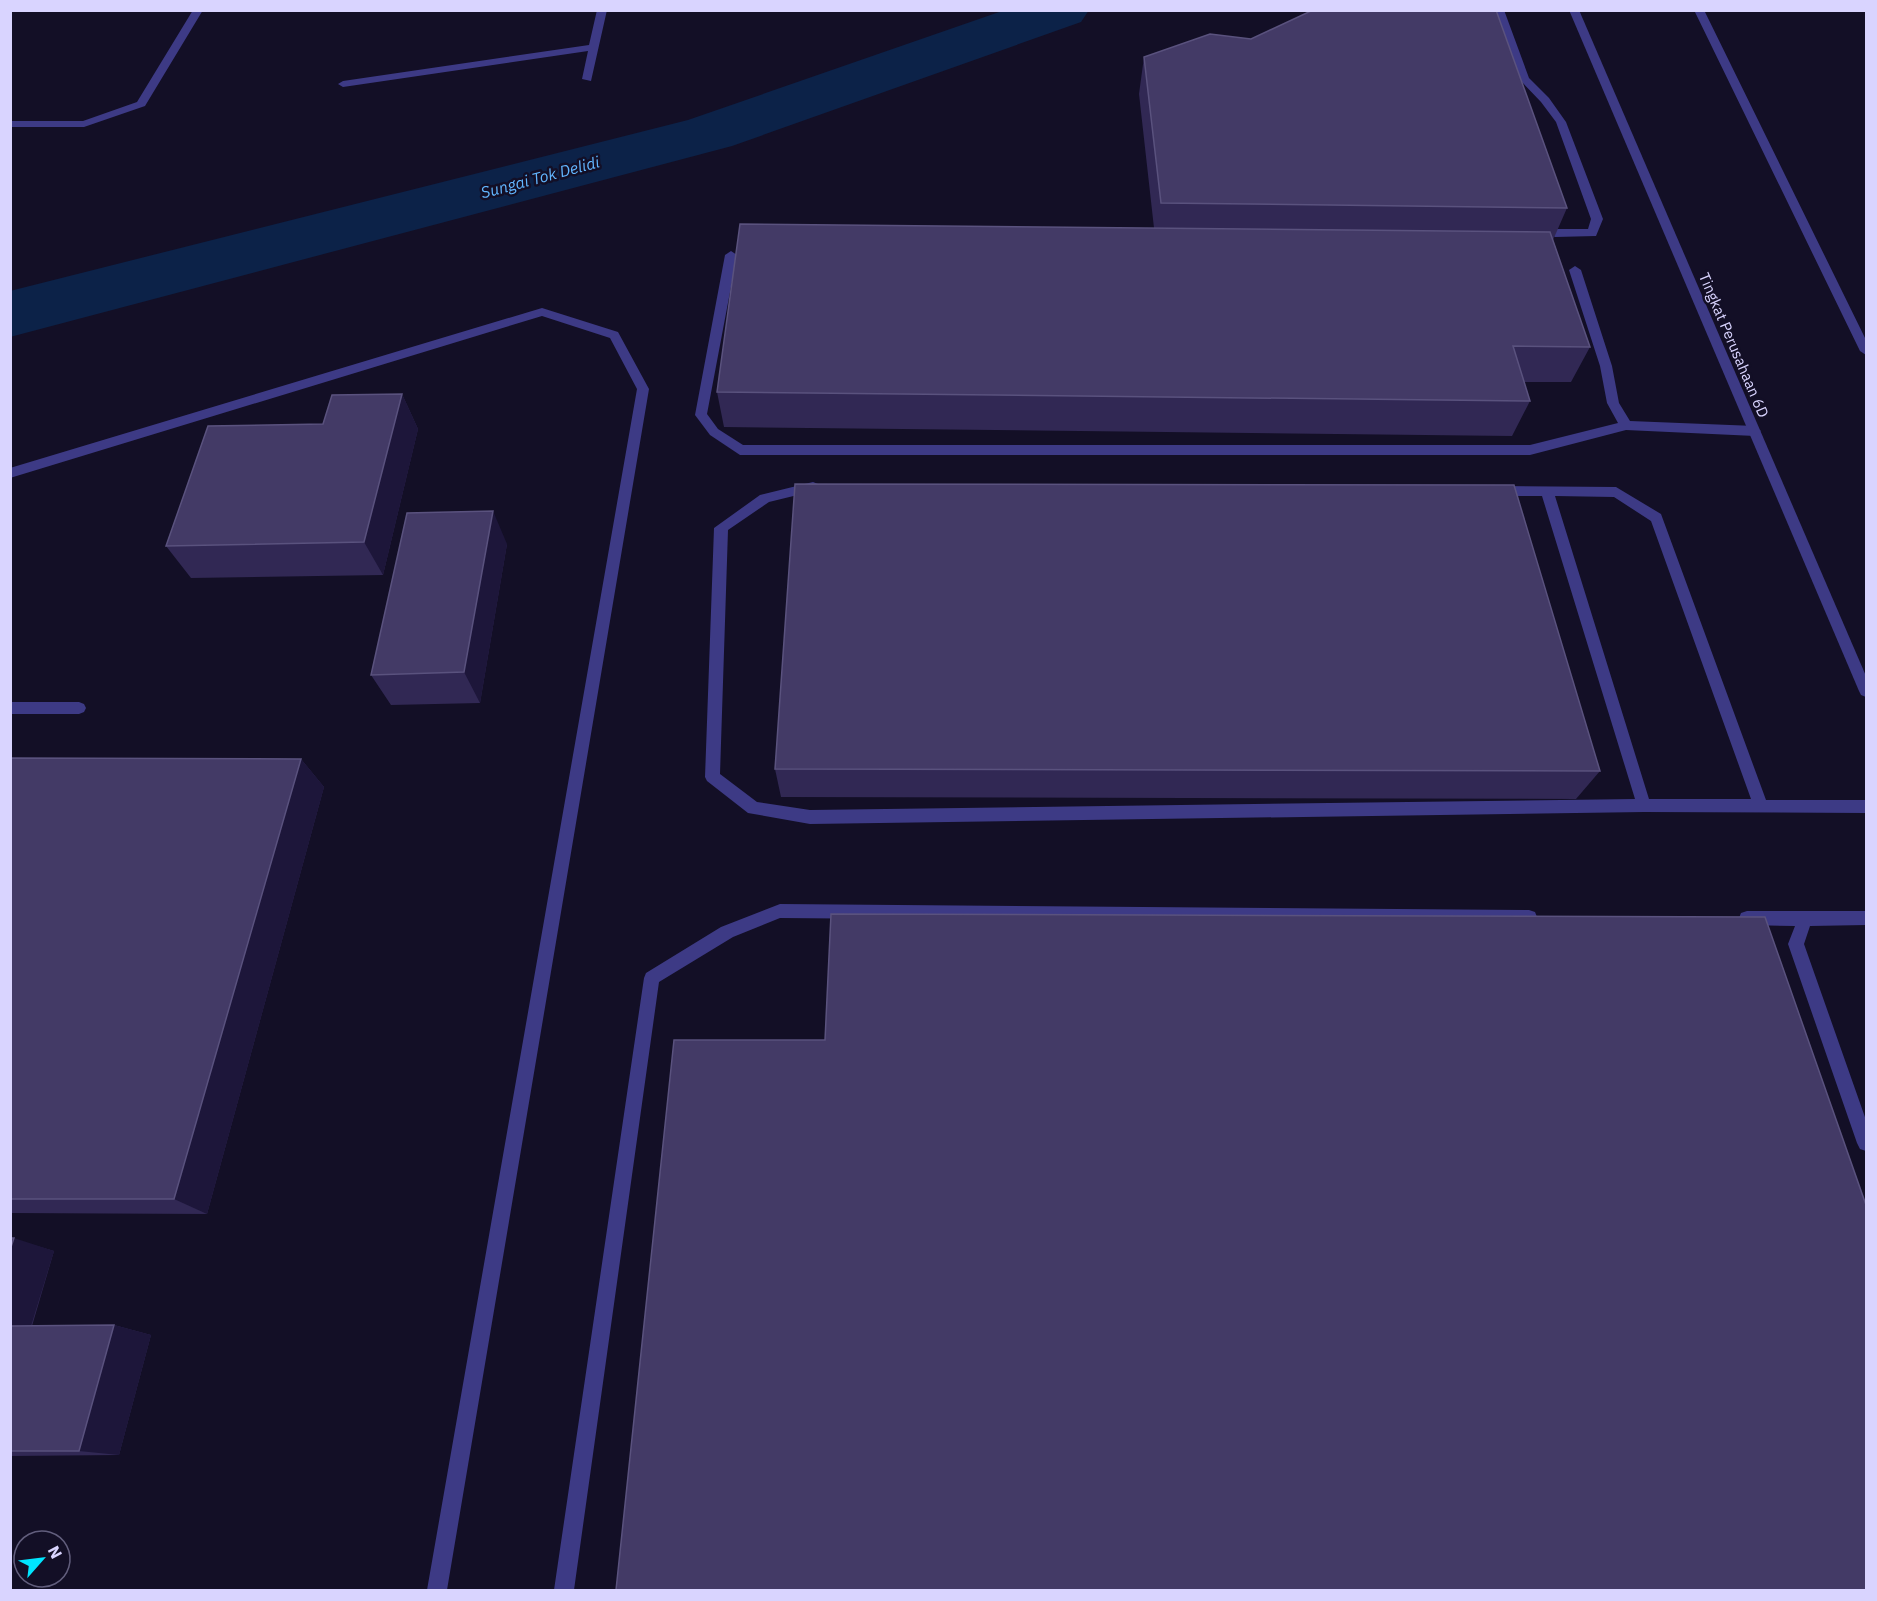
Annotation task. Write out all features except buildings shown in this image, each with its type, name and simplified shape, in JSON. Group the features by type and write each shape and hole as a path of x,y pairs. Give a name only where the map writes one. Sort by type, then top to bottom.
{"street":[{"path":"10,124 84,124 141,104 198,10"},
{"path":"587,79 602,10"},
{"path":"1499,10 1524,79 1545,100 1561,122 1597,219 1592,233 1556,233"},
{"name":"Tingkat Perusahaan 6D","path":"1574,10 1866,691"},
{"path":"1699,10 1866,351"},
{"path":"343,84 594,46"},
{"path":"731,255 701,415 714,432 741,450 1530,450 1626,425 1755,431"},
{"path":"1575,270 1606,366 1613,403 1626,425"},
{"path":"10,473 542,312 614,335 643,389 437,1590"},
{"path":"825,487 813,486 765,498 721,528 712,777 753,808 810,817 1644,805 1866,807"},
{"path":"1488,491 1616,492 1656,518 1761,807"},
{"path":"1547,491 1644,805"},
{"path":"10,708 80,708"},
{"path":"564,1590 652,978 727,932 780,911 1543,917"},
{"path":"1733,918 1866,918"},
{"path":"1805,919 1796,944 1866,1143"}],"waterway":[{"name":"Sungai Tok Delidi","path":"10,314 710,133 1061,10"}]}
